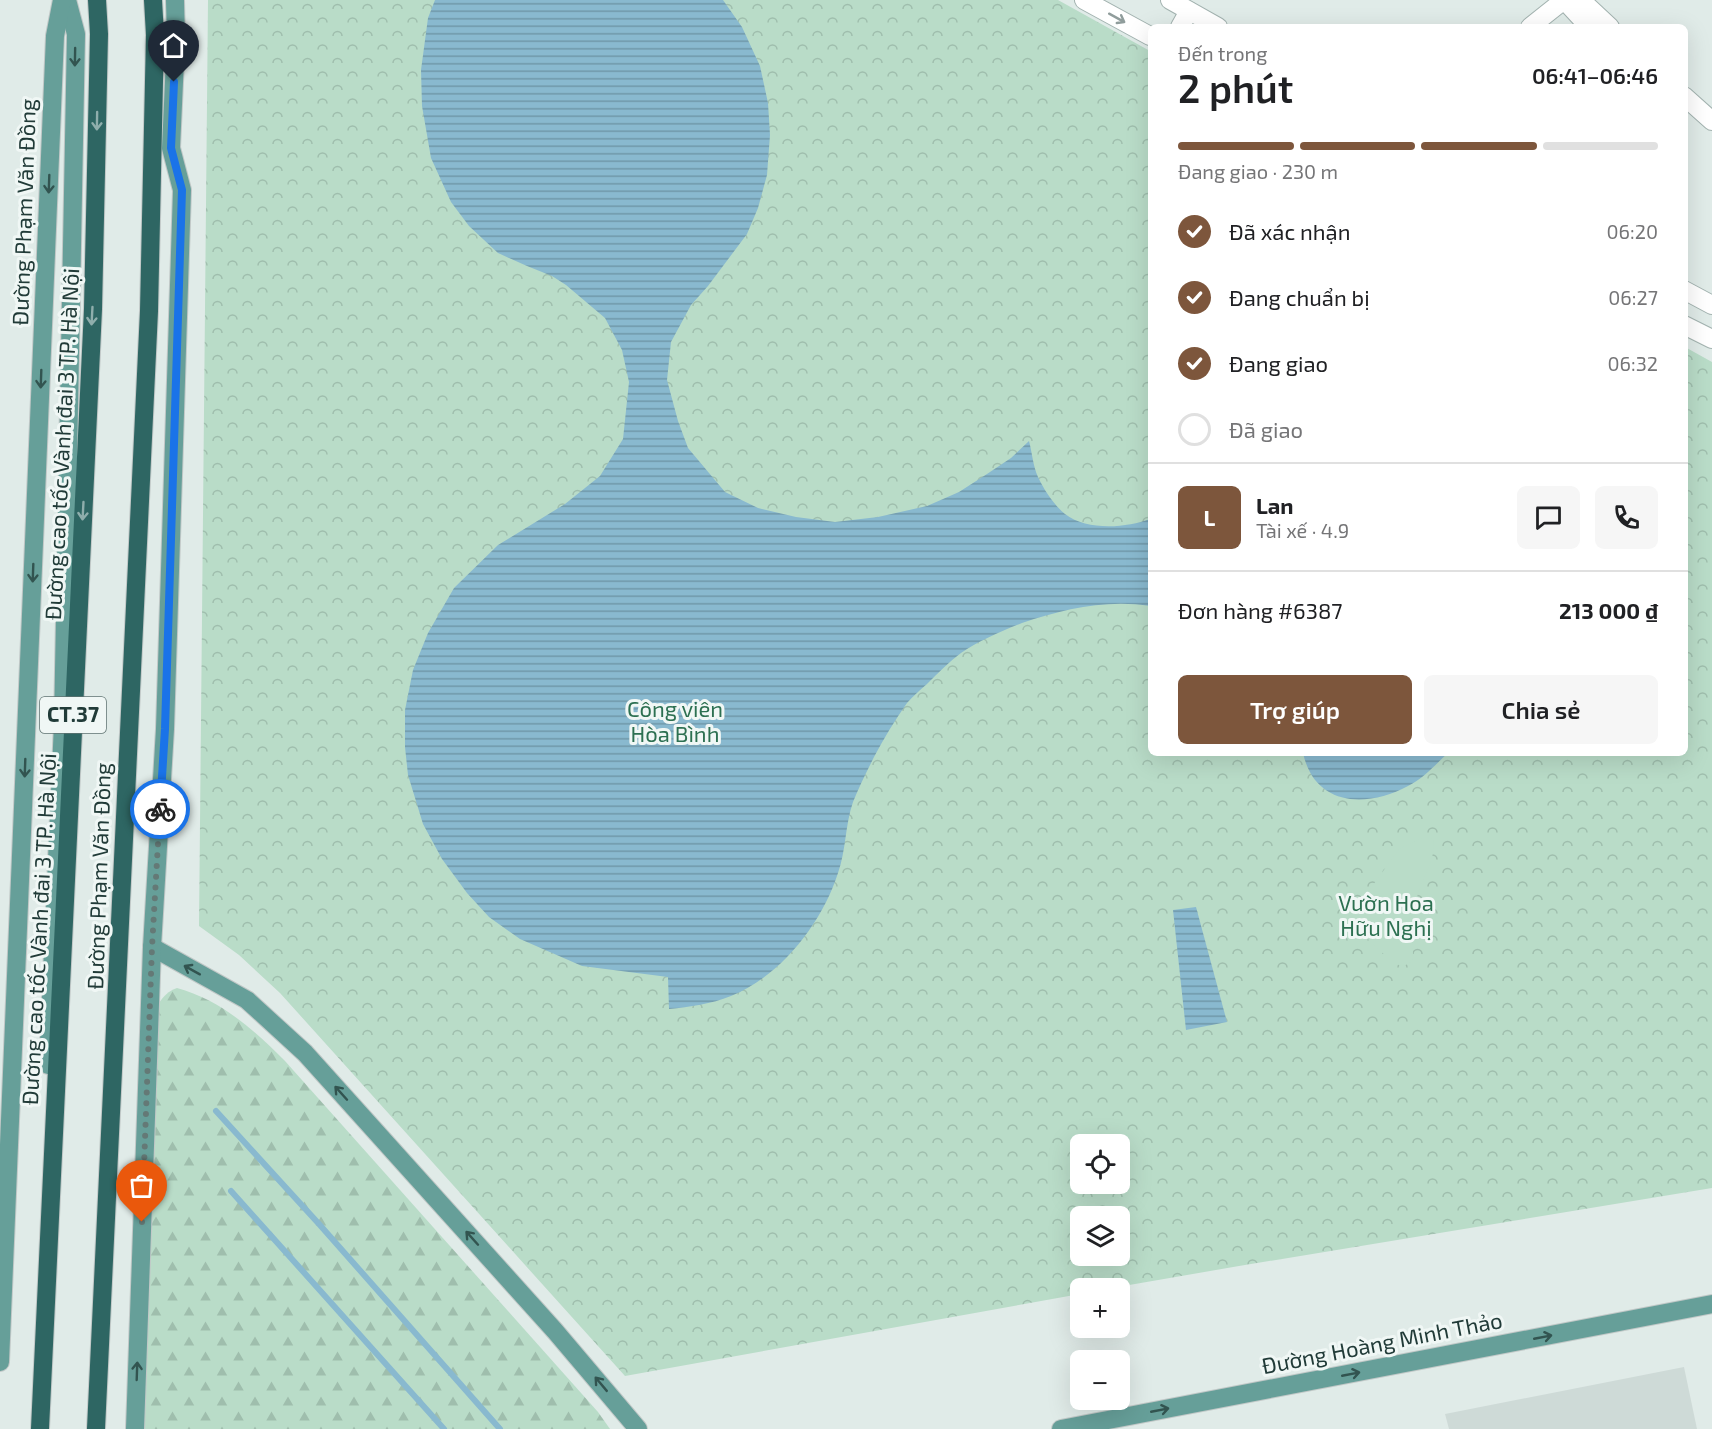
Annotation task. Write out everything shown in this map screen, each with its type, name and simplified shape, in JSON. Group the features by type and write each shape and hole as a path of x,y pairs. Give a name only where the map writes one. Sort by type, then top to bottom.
{"highway":[{"name":"Đường cao tốc Vành đai 3 TP. Hà Nội","path":"40,1429 93,309 99,46 97,0"},
{"name":"CT.37","path":"98,1429 149,312 155,35 153,0"}],"main road":[{"name":"Đường Phạm Văn Đồng","path":"0,1362 3,1200 55,36 62,0"},
{"name":"Đường Phạm Văn Đồng","path":"33,1429 63,724 76,34 67,0"},
{"name":"Đường Phạm Văn Đồng","path":"98,1429 156,190 171,148 176,38 174,0"},
{"name":"Đường Phạm Văn Đồng","path":"135,1429 152,947 165,729 182,190 171,148"},
{"path":"152,947 247,1000 305,1053 555,1331 639,1429"},
{"name":"Đường Hoàng Minh Thảo","path":"1061,1429 1712,1305"}],"street":[{"path":"1084,0 1148,35"},
{"path":"1170,0 1213,24"},
{"path":"1534,24 1564,0 1586,24"},
{"path":"1581,0 1607,24"},
{"path":"1182,24 1189,11"},
{"path":"1688,100 1712,121"},
{"path":"1688,292 1712,305"},
{"path":"1688,327 1712,339"}],"shaded area":[{"path":"1684,1367 1697,1429 1449,1429 1445,1414"}],"green space":[{"name":"Công viên Hòa Bình","path":"208,0 1058,0 1148,50 1148,756 1688,756 1688,349 1712,362 1712,1188 1130,1285 1130,1278 1070,1278 1070,1296 625,1376 280,993 239,955 199,926"},
{"name":"Vườn Hoa Hữu Nghị","path":"1421,838 1433,839 1433,854 1415,906 1413,961 1402,967 1380,951 1348,917 1399,849"},
{"path":"177,988 208,1000 236,1017 285,1061 598,1412 610,1429 143,1429 158,1004 166,994"}],"water":[{"path":"435,0 723,0 742,27 760,66 768,103 770,135 767,175 758,208 747,234 691,305 671,342 667,380 688,448 725,492 758,508 796,517 835,522 878,517 927,506 959,492 1011,458 1029,441 1040,482 1053,502 1065,514 1084,523 1107,526 1148,520 1148,606 1118,604 1085,607 1053,613 1022,623 990,636 961,653 914,695 890,729 860,785 848,820 838,873 822,910 810,929 783,961 767,975 749,987 716,1001 669,1009 668,977 582,966 520,939 489,917 467,893 442,859 423,824 408,775 405,710 413,670 428,633 454,588 498,545 565,504 600,476 623,439 629,382 622,350 605,318 552,276 498,253 469,226 451,202 431,158 422,106 421,70 428,18"},
{"path":"1304,756 1445,756 1414,783 1376,798 1345,798 1331,793 1319,784 1309,771"},
{"path":"1196,907 1227,1022 1186,1030 1173,910"}],"waterway":[{"path":"216,1111 500,1429"},
{"path":"231,1191 444,1429"}],"way so far":[{"path":"142,1222 152,947 160,809"}],"route":[{"path":"160,809 165,729 182,190 171,148 174,82"}]}
